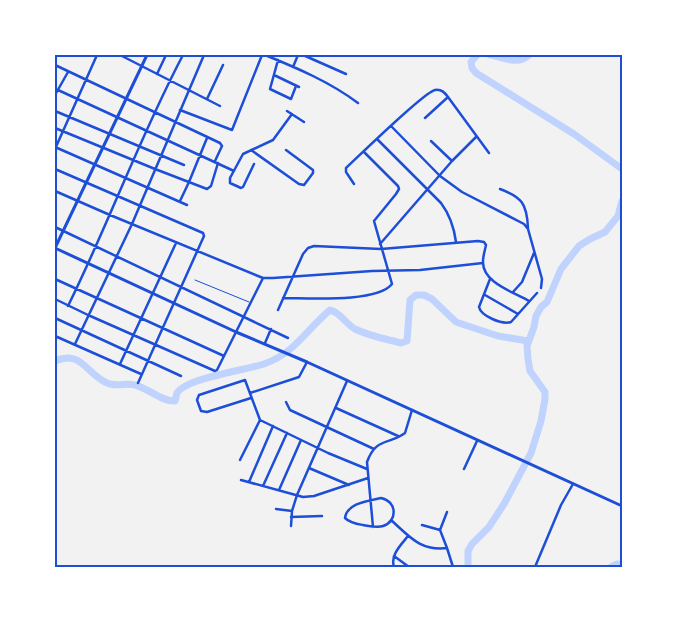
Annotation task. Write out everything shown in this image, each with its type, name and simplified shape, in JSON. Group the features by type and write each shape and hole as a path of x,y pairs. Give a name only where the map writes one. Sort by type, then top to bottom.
{"main road":[{"path":"147,55 55,248 622,506"}],"street":[{"path":"97,55 55,148 187,205"},
{"path":"120,55 220,106"},
{"path":"157,74 166,55"},
{"path":"68,306 97,246 133,160 182,55"},
{"path":"75,344 132,224 204,55"},
{"path":"180,110 230,130 234,128 264,55 335,88 358,103"},
{"path":"293,67 298,55"},
{"path":"303,55 346,74"},
{"path":"274,75 297,87 292,98 290,99 270,88 278,60"},
{"path":"55,65 125,100 220,143 222,146 211,186 208,189 55,128"},
{"path":"207,99 223,65"},
{"path":"55,95 68,72"},
{"path":"58,90 234,171"},
{"path":"354,184 346,172 346,168 430,92 436,90 443,91 489,153"},
{"path":"424,118 448,98"},
{"path":"55,111 184,165"},
{"path":"287,111 304,122"},
{"path":"254,164 241,188 229,181 242,154 273,140 292,114"},
{"path":"391,126 440,176 462,192 524,224 528,229"},
{"path":"380,244 428,191 452,161 476,137"},
{"path":"179,201 207,138"},
{"path":"377,139 448,212 456,242"},
{"path":"431,141 452,161"},
{"path":"251,150 299,184 304,185 313,173 313,170 286,150"},
{"path":"284,298 360,298 379,293 391,287 392,281 374,221 399,190 398,186 364,152"},
{"path":"55,169 140,204 203,233 204,239 180,287 138,383"},
{"path":"500,189 522,201 542,279 541,288"},
{"path":"55,191 263,278 388,270 420,270 482,262"},
{"path":"55,227 288,338"},
{"path":"278,310 303,254 308,248 314,246 381,249 478,240 486,245 482,262 485,272 490,279 529,301"},
{"path":"120,364 176,242"},
{"path":"513,292 522,282 534,252"},
{"path":"55,299 213,371 217,370 263,278"},
{"path":"55,279 224,356"},
{"path":"490,279 479,307 483,314 504,323 511,322 537,293"},
{"path":"484,295 518,314"},
{"path":"55,318 181,376"},
{"path":"264,343 271,329"},
{"path":"55,336 141,374"},
{"path":"249,393 299,377 307,362"},
{"path":"251,398 207,412 201,411 196,400 199,395 245,380 260,420 367,469"},
{"path":"290,526 297,495 347,381"},
{"path":"286,402 290,410 374,449"},
{"path":"336,408 398,436"},
{"path":"374,527 367,462 374,449 388,439 405,433 412,410"},
{"path":"240,460 260,420"},
{"path":"249,482 272,426"},
{"path":"264,486 287,433"},
{"path":"279,490 301,440"},
{"path":"464,469 477,441"},
{"path":"309,468 349,485"},
{"path":"241,480 303,497 314,496 368,478"},
{"path":"535,567 561,505 573,484"},
{"path":"381,498 391,502 394,510 390,520 383,526 374,527 351,522 345,518 349,509 355,505 381,498"},
{"path":"276,509 292,511"},
{"path":"447,512 440,530 448,548 453,567"},
{"path":"291,517 322,516"},
{"path":"390,520 408,536 426,547 434,549 448,548"},
{"path":"422,525 440,530"},
{"path":"394,567 392,562 394,556 408,536"},
{"path":"394,556 409,567"}],"lane":[{"path":"195,280 250,302"}],"waterway":[{"path":"477,55 471,62 472,68 476,73 574,134 622,169"},
{"path":"490,55 510,60 520,60 529,55"},
{"path":"468,567 468,551 472,544 489,527 504,504 531,453 541,421 545,392 530,371 527,346 536,316 541,307 547,302 561,269 579,246 605,232 618,216 622,201"},
{"path":"55,361 71,358 77,360 98,378 109,384 135,385 160,397 175,401 177,393 192,383 264,364 284,354 330,310 337,313 355,329 401,343 407,341 410,300 416,295 424,295 432,299 456,322 498,336 528,341"},
{"path":"611,567 617,564 622,565"}]}
